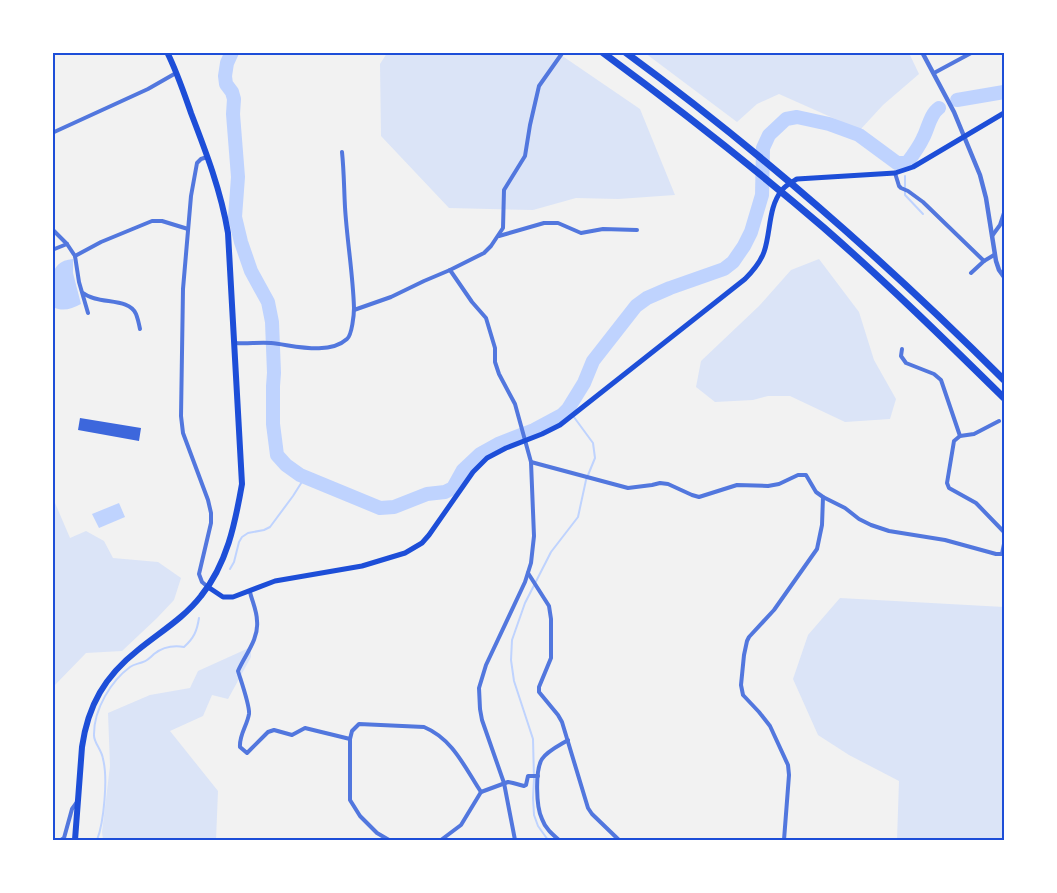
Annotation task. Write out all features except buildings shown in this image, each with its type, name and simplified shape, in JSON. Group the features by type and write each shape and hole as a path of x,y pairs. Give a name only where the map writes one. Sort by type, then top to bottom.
{"highway":[{"path":"602,52 673,104 824,228 1005,398"},
{"path":"626,52 769,164 832,218 945,321 1005,380"}],"main road":[{"path":"75,840 84,732 90,712 108,680 127,660 183,615 218,573 236,520 242,484 228,233 224,209 208,157 170,53"},
{"path":"208,587 227,598 250,592 275,581 362,566 414,549 438,525 480,464 496,452 524,438 552,430 569,419 745,279 761,260 776,199 783,188 797,179 895,173 913,167 1005,113"}],"street":[{"path":"354,310 391,297 484,253 498,236 503,228 504,190 525,156 539,86 563,52"},
{"path":"922,52 954,112 980,175 986,198 994,255 999,270 1005,277"},
{"path":"934,74 973,52"},
{"path":"52,133 148,89 176,73"},
{"path":"235,343 269,343 310,349 323,348 342,342 350,335 354,310 342,152"},
{"path":"208,157 197,163 191,196 183,289 181,425 211,513 211,523 199,574 202,582 208,587"},
{"path":"895,173 901,188 931,209 984,261"},
{"path":"992,237 1005,213"},
{"path":"75,256 101,242 152,221 162,221 188,229"},
{"path":"498,236 544,224 558,224 581,232 603,229 637,230"},
{"path":"52,229 75,256 82,297 88,313"},
{"path":"52,250 67,244"},
{"path":"971,273 994,255"},
{"path":"450,270 486,318 495,348 495,362 515,404 531,462 533,552 528,573 486,665 479,688 482,720 504,783 515,840"},
{"path":"82,292 93,299 127,305 137,316 140,329"},
{"path":"902,349 901,356 906,363 934,374 941,380 960,436"},
{"path":"999,421 974,434 960,436 954,441 947,483 949,488 976,503 1005,532"},
{"path":"531,462 628,488 668,484 699,497 737,485 768,486 798,475 806,475 816,492 871,525 889,531 945,540 996,554 1002,554 1005,544"},
{"path":"784,840 788,765 770,726 743,694 742,670 747,641 774,610 817,549 822,525 823,497"},
{"path":"528,573 549,606 551,619 551,658 538,687 539,692 562,722 588,808 619,840"},
{"path":"250,592 257,626 255,637 238,671 250,710 239,739 240,747 247,753 268,732 274,730 292,735 305,728 350,740"},
{"path":"389,840 377,833 360,816 350,800 350,740 352,731 359,724 424,728 434,731 459,756 481,792"},
{"path":"559,840 542,821 538,808 535,776 543,758 568,740"},
{"path":"441,840 461,825 481,792 504,783 524,786 528,776 535,776"},
{"path":"61,840 64,838 72,809 78,802"}],"shaded area":[{"path":"387,53 558,53 640,109 675,195 618,199 576,198 533,210 449,208 381,136 380,64"},
{"path":"645,53 909,53 919,74 883,105 860,130 779,94 757,104 737,122"},
{"path":"819,259 859,312 874,360 896,399 890,419 845,422 790,396 715,402 696,387 701,361 759,306 791,270"},
{"path":"53,502 70,538 86,531 104,541 113,558 158,562 181,578 174,600 122,651 86,653 53,687"},
{"path":"840,598 1004,607 1004,840 897,840 899,781 849,755 818,735 793,679 808,635"},
{"path":"251,647 251,657 228,699 212,695 203,716 170,731 218,791 216,840 103,840 110,766 108,713 150,695 190,688 198,671"}],"water":[{"path":"73,259 73,273 81,304 67,309 57,309 53,307 52,276 58,265"},
{"path":"119,503 125,517 99,528 92,514"}],"waterway":[{"path":"232,52 225,76 226,84 234,99 238,177 235,217 251,271 268,302 272,322 273,424 277,455 300,475 380,508 394,507 427,494 445,492 453,488 463,470 480,454 562,415 584,383 593,361 636,306 647,298 724,269 733,262 751,232 762,195 763,148 769,135 786,119 797,117 829,124 859,135 897,163 907,163 916,151 933,114 939,108"},
{"path":"957,100 1004,92"},
{"path":"905,176 905,195 923,214"},
{"path":"548,840 538,826 534,815 533,739 514,681 511,660 512,640 525,603 551,552 578,517 586,480 595,458 593,443 568,409"},
{"path":"230,569 242,537 270,527 305,477"},
{"path":"97,840 102,822 105,788 102,756 94,737 100,706 116,680 130,667 146,661 164,648 184,647 195,634 199,618"}]}
